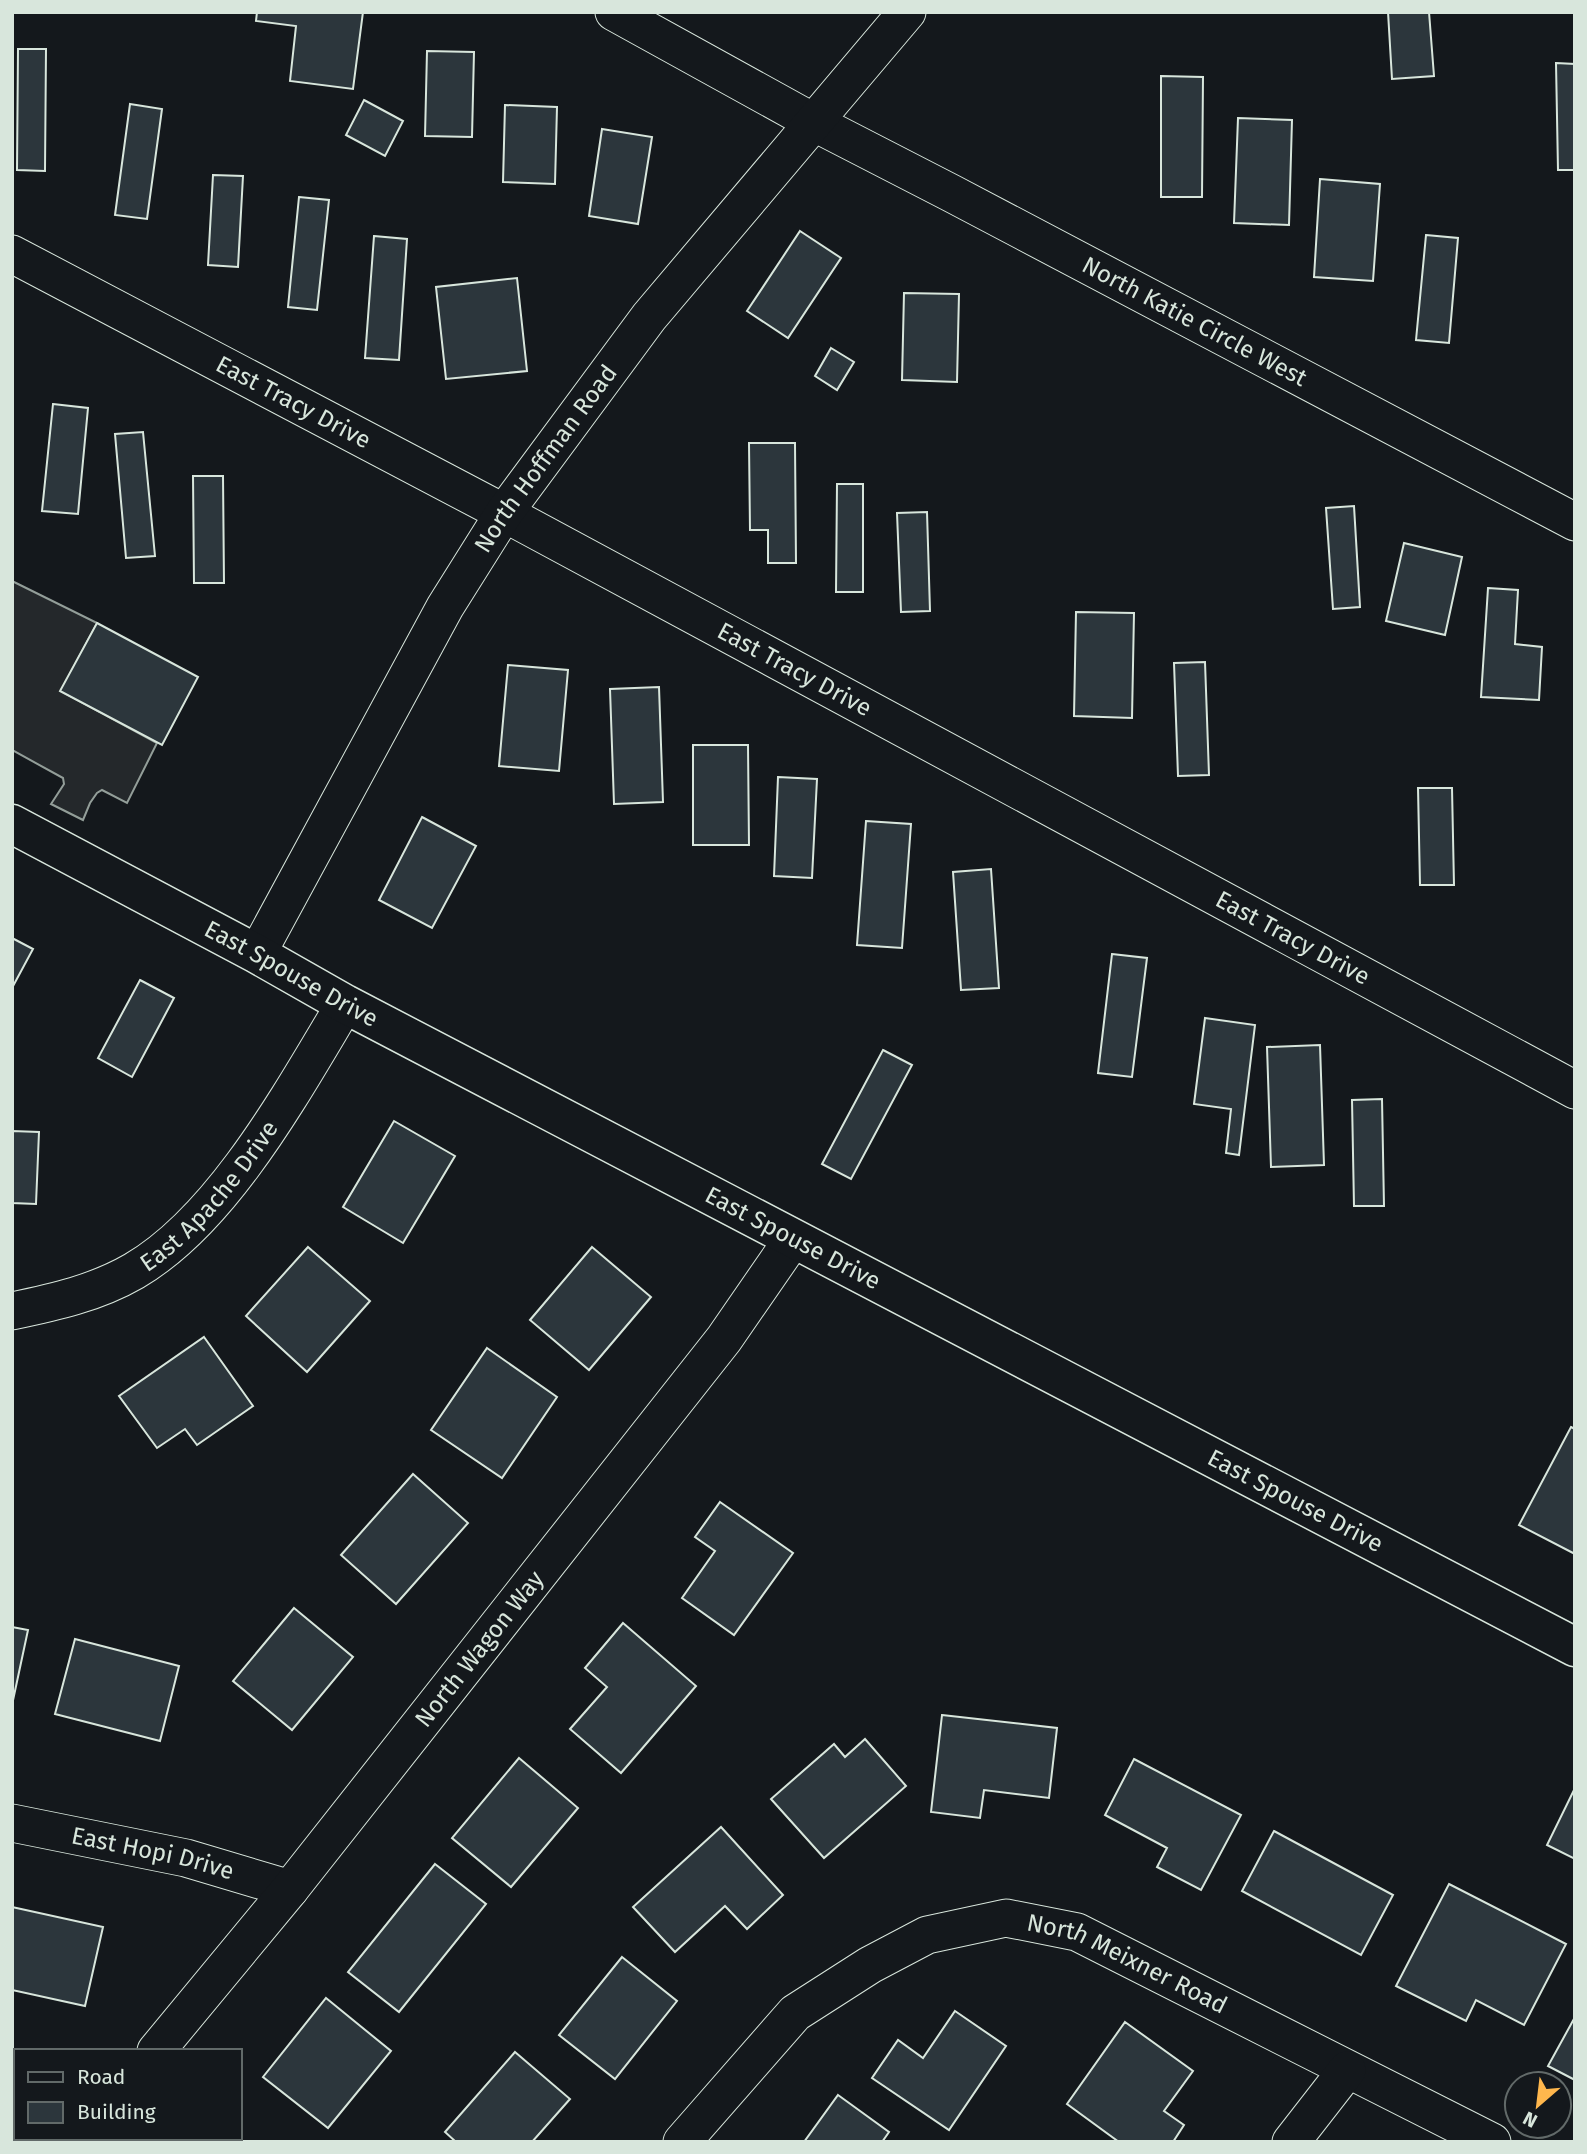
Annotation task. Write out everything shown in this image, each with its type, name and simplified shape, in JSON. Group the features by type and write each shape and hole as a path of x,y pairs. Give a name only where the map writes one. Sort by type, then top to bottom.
{"street":[{"name":"North Katie Circle West","path":"614,12 814,123 1575,522"},
{"name":"North Hoffman Road","path":"257,954 445,607 504,513 649,317 906,12"},
{"name":"East Tracy Drive","path":"12,254 504,513 1575,1090"},
{"name":"East Spouse Drive","path":"12,824 257,954 345,1004 1575,1647"},
{"name":"East Apache Drive","path":"12,1311 78,1297 134,1271 180,1237 227,1184 277,1117 345,1004"},
{"name":"North Wagon Way","path":"158,2049 290,1889 724,1339 793,1239"},
{"name":"East Hopi Drive","path":"12,1822 186,1858 290,1889"},
{"name":"North Meixner Road","path":"682,2142 794,2013 870,1965 927,1936 1006,1918 1077,1932 1492,2142"},
{"path":"1291,2142 1347,2070"}],"shaded area":[{"path":"12,581 97,623 61,691 157,743 127,803 102,790 90,803 83,820 51,804 64,784 63,778 12,750"}],"building":[{"path":"257,12 363,12 353,89 290,81 296,26 256,21"},
{"path":"1388,12 1429,12 1434,76 1392,79"},
{"path":"18,49 46,49 45,171 17,170"},
{"path":"427,51 474,52 472,137 425,136"},
{"path":"1556,63 1575,64 1575,170 1558,170"},
{"path":"1161,76 1203,77 1202,197 1161,197"},
{"path":"364,100 403,121 385,156 346,135"},
{"path":"130,104 162,109 147,219 115,215"},
{"path":"505,105 557,107 555,184 503,182"},
{"path":"1238,118 1292,120 1289,225 1234,223"},
{"path":"602,129 652,137 638,224 589,216"},
{"path":"213,175 243,176 238,267 208,265"},
{"path":"1320,179 1380,184 1373,281 1314,277"},
{"path":"299,197 329,200 317,310 288,307"},
{"path":"800,231 841,258 788,338 747,311"},
{"path":"1426,235 1458,238 1449,343 1416,340"},
{"path":"374,236 407,239 399,360 365,358"},
{"path":"517,278 527,371 446,379 436,287"},
{"path":"904,293 959,294 957,382 902,380"},
{"path":"831,348 854,362 837,390 815,376"},
{"path":"53,404 88,408 78,514 42,511"},
{"path":"143,432 155,556 126,558 115,434"},
{"path":"749,443 795,443 796,563 768,563 768,530 750,530"},
{"path":"193,476 223,476 224,583 194,583"},
{"path":"837,484 863,484 863,592 836,592"},
{"path":"1354,506 1360,607 1333,609 1326,508"},
{"path":"927,512 930,611 901,612 897,513"},
{"path":"1404,543 1462,557 1445,635 1386,621"},
{"path":"1488,588 1518,590 1515,644 1542,647 1539,700 1481,697"},
{"path":"1076,612 1134,613 1132,718 1074,716"},
{"path":"97,623 198,677 162,745 60,691"},
{"path":"1205,662 1209,775 1178,776 1174,663"},
{"path":"508,665 568,670 559,771 499,766"},
{"path":"659,687 663,802 614,804 610,689"},
{"path":"693,745 748,745 749,845 693,845"},
{"path":"778,777 817,779 812,878 774,876"},
{"path":"1418,788 1452,788 1454,885 1420,885"},
{"path":"422,817 476,846 432,928 379,900"},
{"path":"866,821 911,824 902,948 857,945"},
{"path":"991,869 999,988 961,990 953,872"},
{"path":"12,938 33,949 12,988"},
{"path":"1112,954 1147,958 1132,1077 1098,1073"},
{"path":"140,980 174,998 132,1077 98,1058"},
{"path":"1205,1018 1255,1025 1239,1155 1226,1153 1231,1109 1194,1104"},
{"path":"1320,1045 1324,1165 1271,1167 1267,1047"},
{"path":"883,1050 912,1065 851,1179 822,1164"},
{"path":"1382,1099 1384,1206 1354,1206 1352,1100"},
{"path":"394,1121 455,1156 403,1243 343,1207"},
{"path":"12,1131 39,1132 36,1204 12,1203"},
{"path":"308,1247 370,1301 307,1372 246,1316"},
{"path":"592,1247 651,1297 589,1370 530,1320"},
{"path":"204,1337 253,1406 197,1445 185,1429 157,1448 119,1396"},
{"path":"487,1348 557,1397 502,1478 431,1430"},
{"path":"1571,1427 1575,1429 1575,1554 1519,1525"},
{"path":"413,1474 468,1523 396,1604 341,1555"},
{"path":"720,1502 793,1553 734,1635 682,1598 715,1551 695,1537"},
{"path":"294,1608 353,1657 292,1730 233,1681"},
{"path":"623,1623 696,1686 621,1773 570,1729 607,1687 585,1668"},
{"path":"12,1627 28,1630 12,1705"},
{"path":"75,1639 179,1666 160,1741 55,1714"},
{"path":"942,1715 1057,1728 1049,1798 984,1790 980,1818 931,1812"},
{"path":"865,1739 906,1786 824,1858 771,1799 834,1744 845,1757"},
{"path":"519,1758 578,1808 511,1887 452,1838"},
{"path":"1134,1759 1241,1815 1201,1890 1157,1867 1167,1848 1105,1815"},
{"path":"1575,1788 1575,1859 1547,1845"},
{"path":"721,1827 783,1895 747,1929 725,1906 675,1952 633,1907"},
{"path":"1274,1831 1393,1895 1361,1955 1242,1891"},
{"path":"435,1864 486,1904 399,2012 348,1972"},
{"path":"1449,1884 1566,1944 1524,2025 1476,2000 1466,2021 1396,1986"},
{"path":"12,1907 103,1927 85,2006 12,1990"},
{"path":"622,1957 677,2001 615,2079 559,2035"},
{"path":"326,1998 391,2051 328,2128 263,2077"},
{"path":"955,2011 1006,2046 949,2130 872,2078 898,2040 923,2058"},
{"path":"1575,2017 1575,2080 1573,2070 1556,2070 1548,2066"},
{"path":"1125,2022 1193,2071 1164,2111 1184,2125 1173,2142 1119,2142 1067,2104"},
{"path":"515,2052 570,2099 532,2142 456,2142 445,2132"},
{"path":"838,2095 889,2132 882,2142 804,2142"}]}
